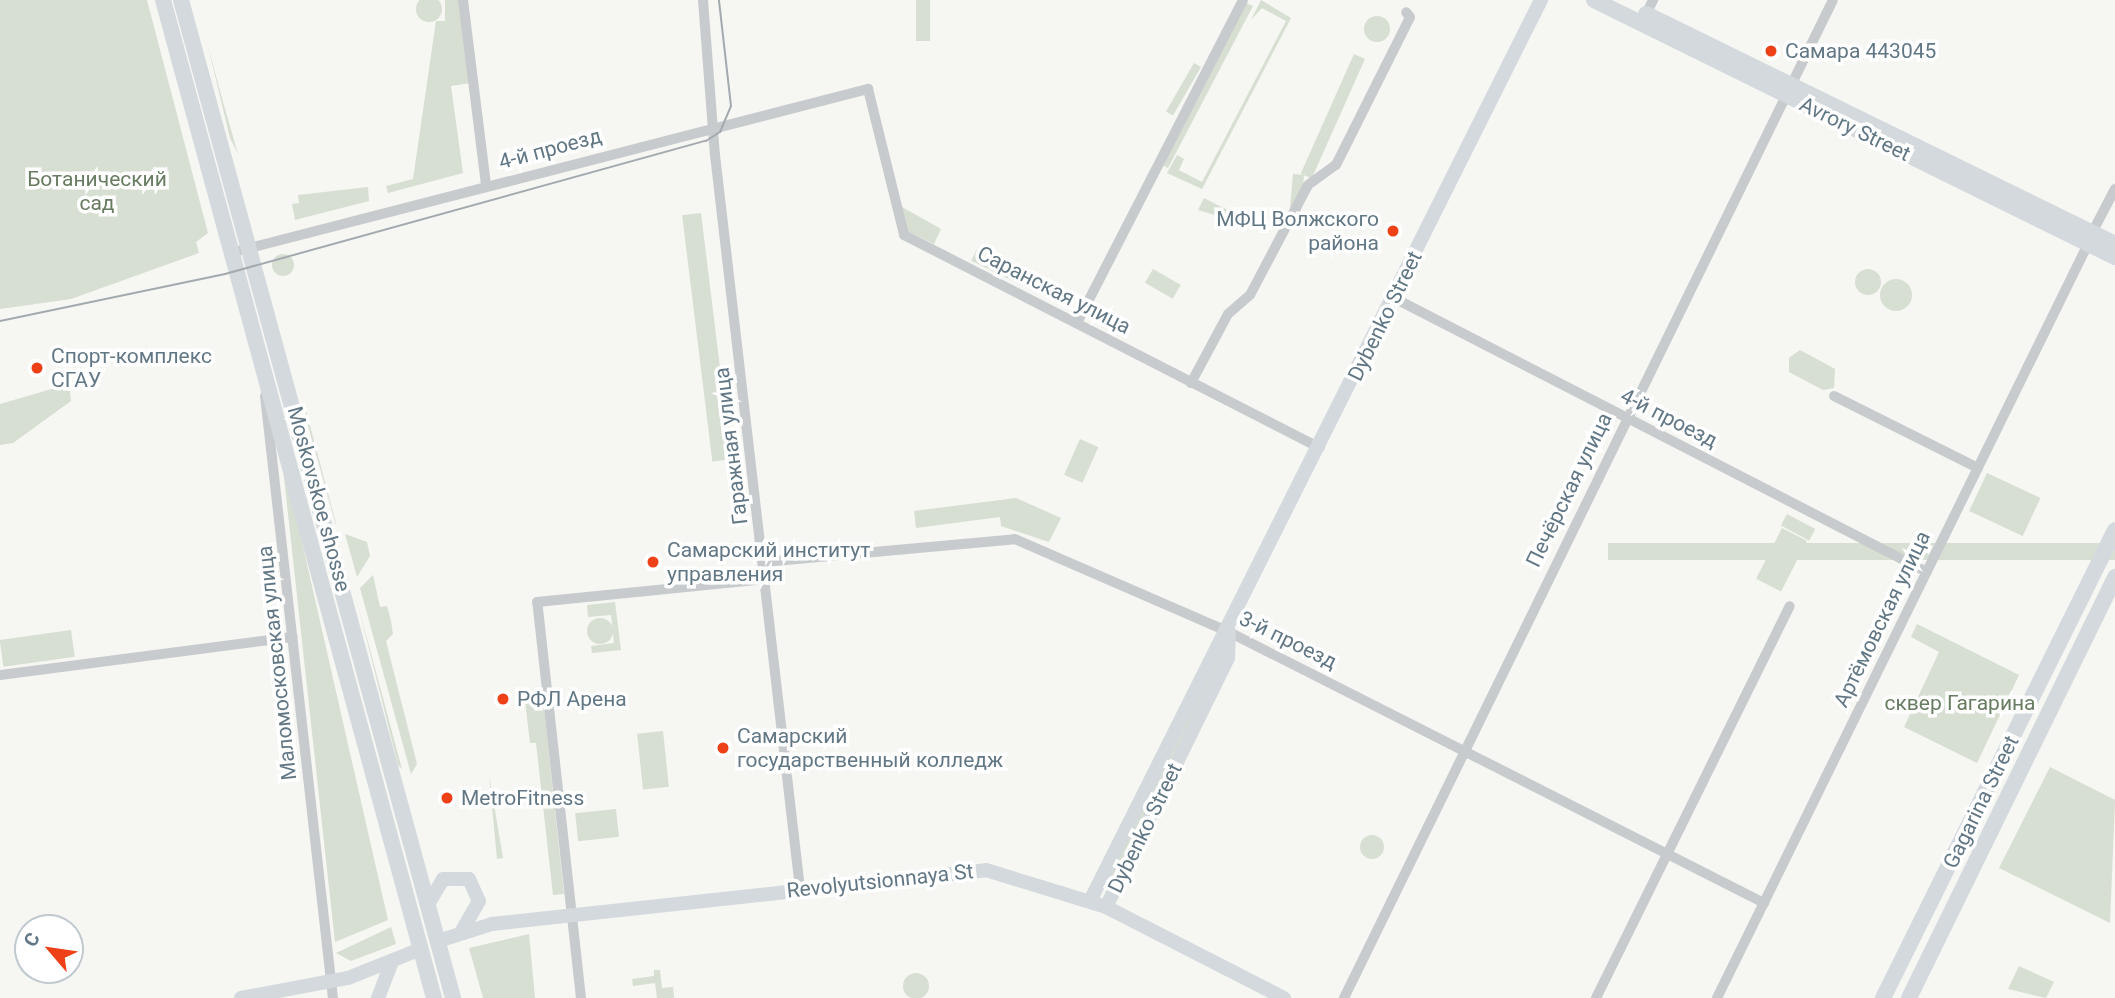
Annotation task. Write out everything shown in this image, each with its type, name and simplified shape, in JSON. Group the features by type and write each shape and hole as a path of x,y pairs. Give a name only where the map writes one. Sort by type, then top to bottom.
{"main road":[{"name":"Moskovskoe shosse","path":"163,0 242,250 425,912 434,991"},
{"name":"Moskovskoe shosse","path":"173,0 425,912"},
{"name":"Moskovskoe shosse","path":"181,0 242,250 264,370 429,945 453,998"},
{"name":"Dybenko Street","path":"1090,901 1211,653 1229,632 1541,0"},
{"name":"Avrory Street","path":"1594,0 1789,89"},
{"name":"Avrory Street","path":"1619,0 1650,7 1789,89 2115,257"},
{"name":"Avrory Street","path":"2088,245 2115,244"},
{"name":"Gagarina Street","path":"1883,998 2115,530"},
{"name":"Gagarina Street","path":"1909,998 2115,577"},
{"name":"Dybenko Street","path":"1106,907 1228,657 1229,632"},
{"name":"Revolyutsionnaya St","path":"462,931 571,915 800,888 986,870 1106,907 1284,998"},
{"path":"240,998 331,982 393,960 462,931 479,901 469,880 443,879 425,912"},
{"path":"378,998 380,980 393,960"}],"street":[{"path":"463,0 486,185"},
{"name":"Гаражная улица","path":"703,0 800,888"},
{"path":"1077,323 1243,0"},
{"name":"Печёрская улица","path":"1344,998 1626,417 1833,0"},
{"path":"1191,383 1228,314 1250,295 1308,185 1336,165 1410,17 1406,12"},
{"name":"4-й проезд","path":"242,250 715,125 868,89"},
{"name":"Саранская улица","path":"868,89 904,236 1320,448"},
{"name":"Артёмовская улица","path":"1717,998 2115,189"},
{"name":"4-й проезд","path":"1394,298 1927,572"},
{"name":"Маломосковская улица","path":"263,324 264,370 333,998"},
{"path":"1834,396 1978,468"},
{"name":"3-й проезд","path":"764,562 1015,539 1229,632 1466,749 1764,903"},
{"path":"581,998 537,603 766,579"},
{"path":"1596,998 1790,606"},
{"path":"0,675 293,637"}],"green space":[{"path":"429,-4 438,0 442,9 438,18 429,22 420,18 416,9 420,0"},
{"name":"Ботанический сад","path":"0,0 147,0 208,233 196,242 199,253 71,299 0,309"},
{"path":"445,0 460,0 471,83 451,86 463,173 388,193 386,186 413,179 436,21 445,21"},
{"path":"916,0 930,0 930,41 916,41"},
{"path":"1261,0 1291,18 1202,189 1167,173 1177,155 1184,159 1179,170 1202,182 1286,21 1262,8 1251,20"},
{"path":"1246,3 1253,6 1168,168 1159,163"},
{"path":"1377,16 1386,20 1390,29 1386,38 1377,42 1368,38 1364,29 1368,20"},
{"path":"207,42 223,102 238,154 230,138"},
{"path":"1354,54 1365,59 1312,179 1301,174"},
{"path":"1194,63 1201,67 1173,115 1166,111"},
{"path":"1293,174 1304,175 1299,227 1288,226"},
{"path":"368,187 369,201 295,220 292,204 299,203 298,195"},
{"path":"1204,198 1269,231 1198,210"},
{"path":"902,207 941,229 934,244 907,231"},
{"path":"701,213 731,459 712,461 682,215"},
{"path":"977,249 1055,287 1049,299 971,261"},
{"path":"283,254 293,261 294,265 287,275 283,276 273,269 272,265 279,255"},
{"path":"1153,269 1181,285 1173,299 1145,283"},
{"path":"1868,269 1877,273 1881,282 1877,291 1868,295 1859,291 1855,282 1859,273"},
{"path":"1896,279 1908,283 1912,295 1908,307 1896,311 1884,307 1880,295 1884,283"},
{"path":"1800,350 1835,369 1834,388 1823,390 1789,372 1789,358"},
{"path":"69,384 71,401 13,443 0,445 0,404"},
{"path":"305,407 336,523 336,525 307,422"},
{"path":"1080,439 1098,447 1082,483 1064,475"},
{"path":"281,450 388,920 335,942"},
{"path":"1987,473 2040,498 2023,536 1969,511"},
{"path":"1016,498 1061,518 1049,542 1001,526 1000,517 916,528 914,511"},
{"path":"1787,514 1815,529 1809,541 1781,525"},
{"path":"1782,528 1807,541 1781,591 1756,579"},
{"path":"345,534 367,542 370,556 357,577"},
{"path":"1608,543 2115,543 2115,560 1608,560"},
{"path":"373,575 380,607 387,606 391,621 393,634 386,641 417,764 411,774 360,588"},
{"path":"357,601 402,769 398,765"},
{"path":"615,602 621,650 592,653 591,646 614,643 611,615 588,617 587,605"},
{"path":"600,618 609,622 613,631 609,640 600,644 591,640 587,631 591,622"},
{"name":"сквер Гагарина","path":"1917,624 2019,675 1977,763 1904,727 1939,652 1911,637"},
{"path":"71,630 75,657 3,667 0,640"},
{"path":"1218,650 1225,650 1111,881 1109,878"},
{"path":"543,699 564,894 553,895 536,743 530,743 525,701"},
{"path":"663,731 669,787 643,789 637,734"},
{"path":"2050,767 2115,800 2110,923 1999,868"},
{"path":"489,775 503,858 497,859"},
{"path":"616,809 619,837 578,841 575,813"},
{"path":"1372,835 1381,838 1384,847 1381,856 1372,859 1363,856 1360,847 1363,838"},
{"path":"391,927 396,944 351,961 336,953"},
{"path":"529,934 535,998 483,998 469,948"},
{"path":"2019,966 2054,982 2046,998 2008,989"},
{"path":"654,970 660,970 662,988 673,987 674,998 657,998 655,983 633,986 632,979 654,976"},
{"path":"916,973 925,977 929,986 925,995 916,999 907,995 903,986 907,977"}],"tram line":[{"path":"0,321 225,274 706,141 720,132 731,106 719,0"}],"place":[{"name":"Самара 443045","path":"1771,51"},
{"name":"МФЦ Волжского района","path":"1393,231"},
{"name":"Спорт-комплекс СГАУ","path":"37,368"},
{"name":"Самарский институт управления","path":"653,562"},
{"name":"РФЛ Арена","path":"503,699"},
{"name":"Самарский государственный колледж","path":"723,748"},
{"name":"MetroFitness","path":"447,798"}]}
